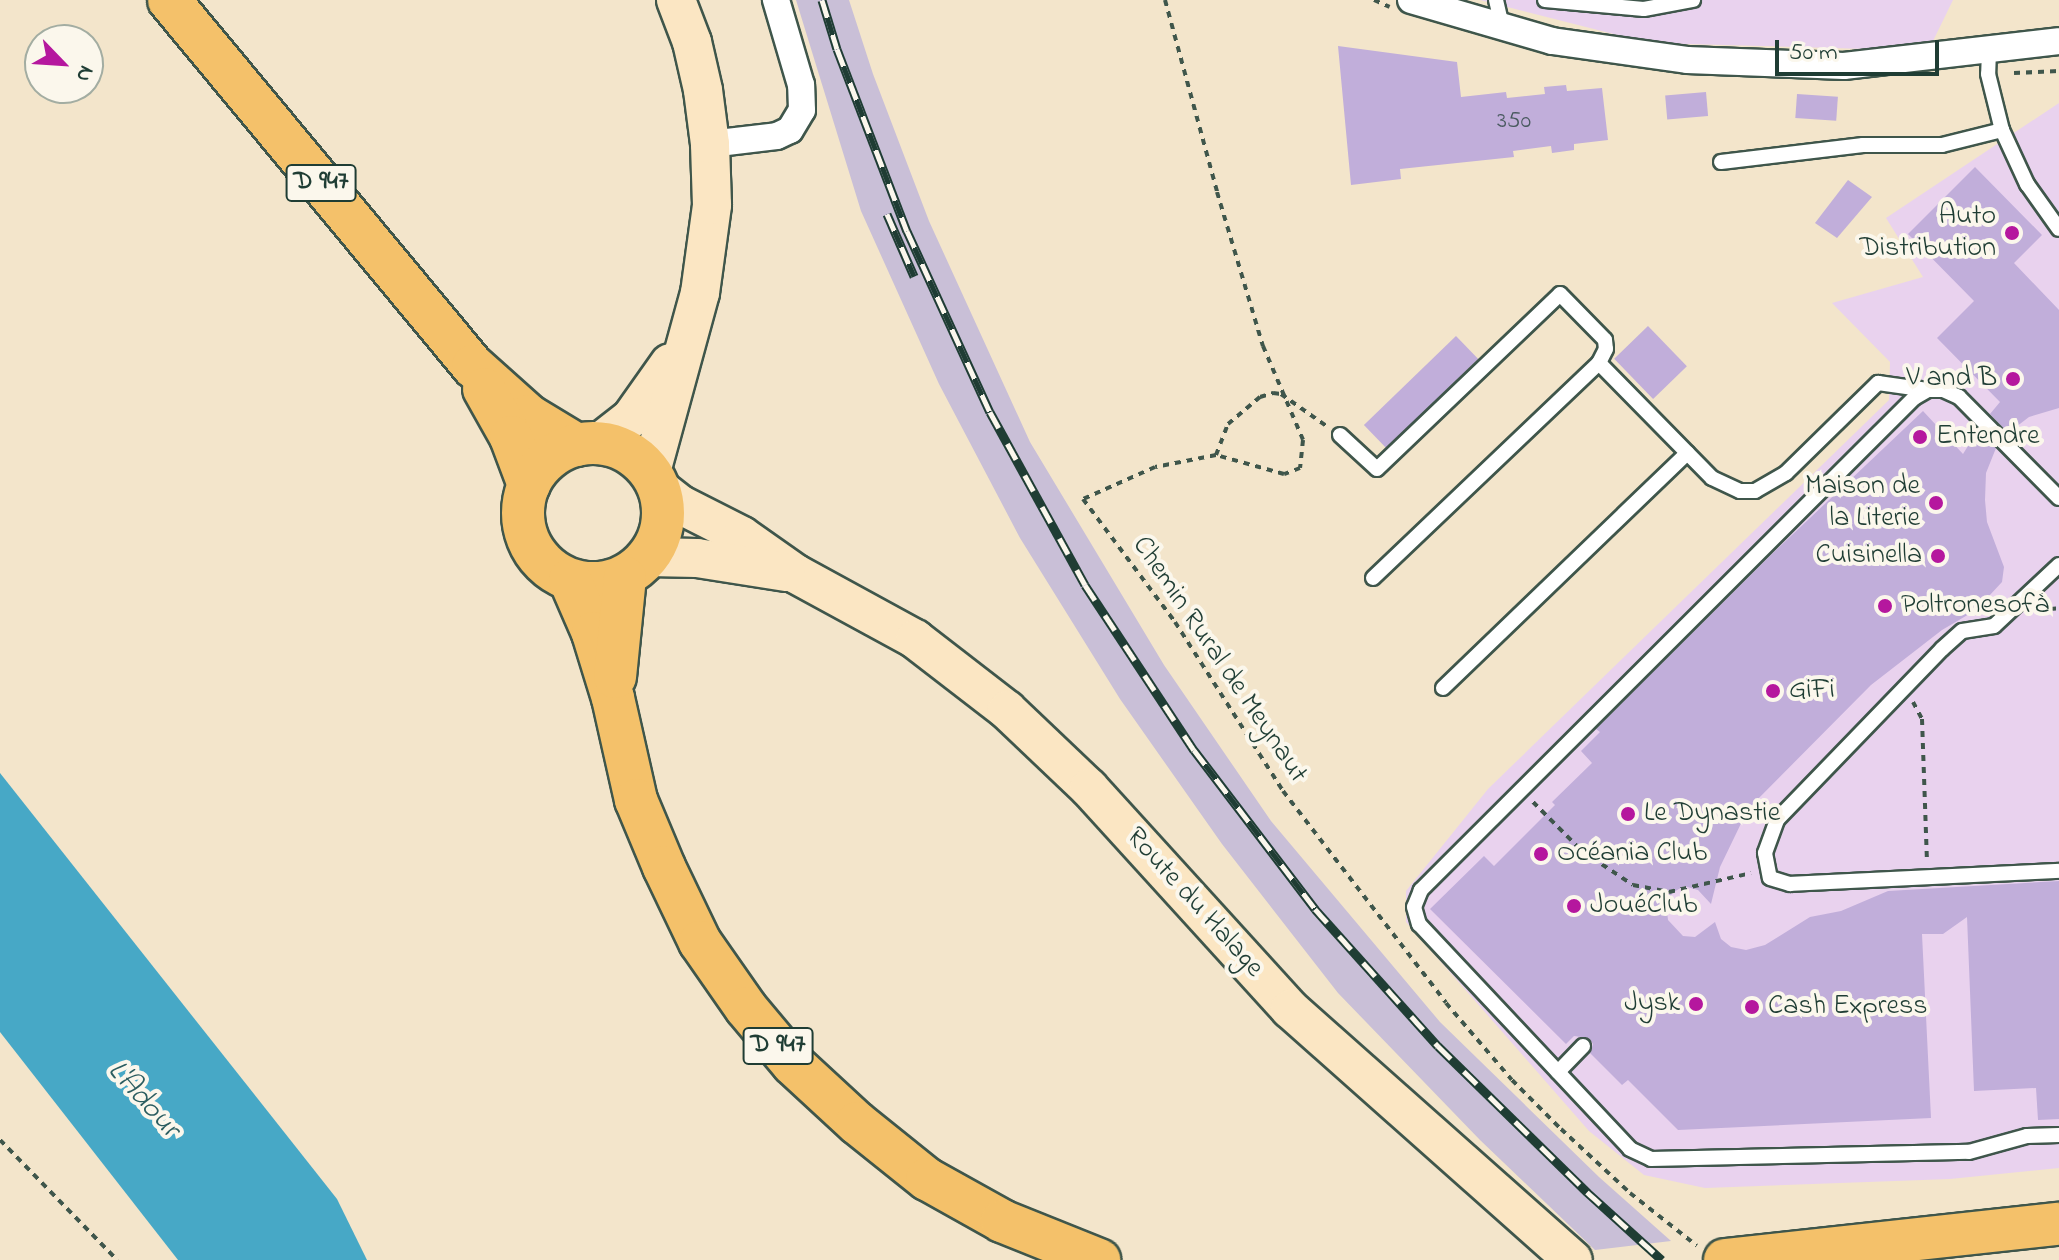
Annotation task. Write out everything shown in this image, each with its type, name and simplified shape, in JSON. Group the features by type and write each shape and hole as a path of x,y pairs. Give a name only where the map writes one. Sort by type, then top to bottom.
{"main road":[{"name":"D 947","path":"169,0 473,366 529,416 588,444"},
{"path":"676,0 692,42 710,144 712,205 708,251 690,335 655,480 663,523 637,567 607,583 570,580 546,565 529,542 524,504 529,485 540,467 557,453 588,444 631,418 690,335"},
{"name":"D 947","path":"473,366 511,437 529,485"},
{"path":"588,444 628,452 655,480"},
{"name":"Route du Halage","path":"655,480 681,505 742,536 796,574 915,639 963,673 1052,749 1290,1009 1573,1260"},
{"name":"Route du Halage","path":"637,567 697,558 796,574"},
{"name":"D 947","path":"613,698 637,567"},
{"name":"D 947","path":"570,580 593,633 613,698 636,800 700,942 746,1008 793,1064 857,1123 927,1179 1002,1221 1099,1260"},
{"path":"1727,1256 2059,1224"}],"street":[{"path":"710,144 777,136 790,130 802,110 801,85 776,0"},
{"path":"1411,0 1552,41 1687,60 1844,66 2059,41"}],"lane":[{"path":"1496,0 1502,27"},
{"path":"1545,0 1644,9 1693,0"},
{"path":"1989,50 1988,74 2002,130 2027,184 2059,229"},
{"path":"1721,162 1863,145 1942,145 2002,130"},
{"path":"1340,435 1377,469 1560,294 1605,340 1606,349 1599,363 1373,578"},
{"path":"1599,363 1712,478 1740,491 1755,491 1786,473 1878,383 1943,390 1959,397 2059,498"},
{"path":"1928,390 1914,398 1421,890 1414,907 1419,924 1630,1149 1651,1159 1969,1152 2027,1136 2059,1135"},
{"path":"1443,688 1687,453"},
{"path":"2059,565 1994,626 1962,631 1777,820 1765,853 1770,878 1790,884 2059,871"},
{"path":"1558,1072 1583,1046"}],"path":[{"name":"Chemin Rural de Meynaut","path":"1165,0 1217,192 1281,394 1303,440 1300,468 1284,474 1216,455 1155,467 1083,499 1175,622 1283,791 1446,1003 1512,1080 1630,1193 1727,1256"},
{"path":"1216,455 1223,433 1236,416 1260,397 1281,394 1340,435"},
{"path":"1903,691 1920,709 1922,719 1927,877"},
{"path":"1521,791 1582,851 1633,885 1669,892 1768,867"},
{"path":"0,1140 117,1260"}],"shaded area":[{"path":"796,0 849,0 873,74 929,221 1030,442 1164,665 1271,821 1440,1022 1599,1177 1671,1241 1595,1250 1480,1140 1338,993 1222,844 1120,699 1020,538 939,384 861,211"},
{"path":"1480,0 1953,0 1933,41 1867,49 1649,43"},
{"path":"2059,103 2059,1168 1950,1179 1705,1188 1644,1175 1589,1131 1406,922 1406,891 1488,789 1889,400 1890,362 1832,303 1923,277 1886,218"}],"water":[{"name":"L'Adour","path":"0,773 337,1199 367,1260 178,1260 0,1032"}],"building":[{"path":"1338,46 1457,62 1461,97 1506,92 1507,98 1545,94 1544,87 1566,85 1567,91 1602,88 1608,140 1574,144 1574,150 1552,153 1551,146 1513,151 1514,157 1400,169 1401,179 1351,185"},
{"path":"1706,92 1708,116 1667,119 1665,96"},
{"path":"1797,94 1838,97 1836,121 1795,118"},
{"path":"1975,167 2042,235 2014,263 2059,310 2059,408 2029,417 2008,433 1990,414 2000,402 1937,338 1974,301 1908,234"},
{"path":"1848,180 1872,197 1837,238 1815,223"},
{"path":"1648,326 1687,366 1653,399 1614,359"},
{"path":"1456,336 1478,359 1386,448 1364,425"},
{"path":"1923,411 1963,454 1978,430 1996,448 1986,473 1985,500 1987,522 2004,567 2002,582 1976,610 1942,630 1871,685 1748,809 1720,867 1711,904 1698,890 1684,886 1672,893 1668,920 1683,936 1695,937 1715,922 1721,939 1731,947 1746,950 1765,945 1810,917 1841,911 1888,891 2059,881 2059,1119 2038,1120 2036,1088 1974,1091 1967,917 1943,934 1922,934 1931,1118 1678,1130 1628,1080 1622,1085 1590,1053 1593,1044 1589,1038 1574,1036 1566,1044 1430,909 1484,856 1494,866 1555,805 1552,802 1592,763 1581,751 1600,732 1596,729 1773,553"}],"railway":[{"path":"822,0 837,49 907,231 990,412 1085,585 1194,750 1315,909 1438,1046 1587,1192 1662,1260"},
{"path":"887,214 914,276"}],"place":[{"name":"Auto Distribution","path":"2012,233"},
{"name":"V and B","path":"2013,379"},
{"name":"Entendre","path":"1920,437"},
{"name":"Maison de la Literie","path":"1936,503"},
{"name":"Cuisinella","path":"1938,556"},
{"name":"Poltronesofà","path":"1885,606"},
{"name":"GiFi","path":"1773,691"},
{"name":"Le Dynastie","path":"1628,814"},
{"name":"Océania Club","path":"1541,854"},
{"name":"JouéClub","path":"1574,906"},
{"name":"Jysk","path":"1696,1004"},
{"name":"Cash Express","path":"1752,1007"}]}
